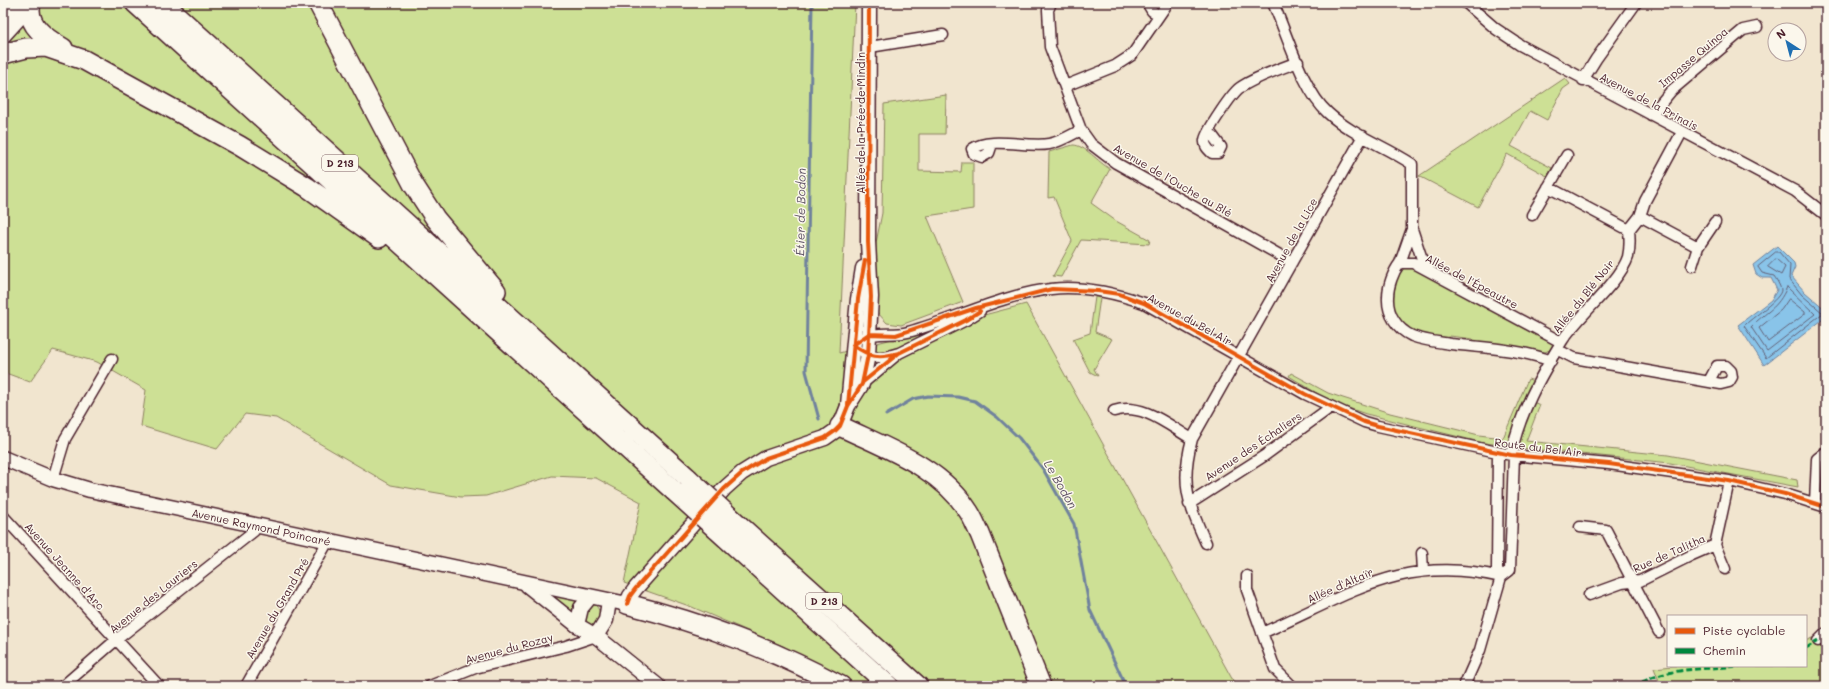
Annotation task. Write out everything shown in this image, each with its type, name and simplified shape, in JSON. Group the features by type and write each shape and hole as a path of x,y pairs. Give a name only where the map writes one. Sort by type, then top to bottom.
{"highway":[{"name":"D 213","path":"135,3 674,490 723,523 918,686"},
{"name":"D 213","path":"163,3 688,478 723,523 889,686"},
{"path":"318,3 412,184 435,218 512,310 517,324"},
{"path":"27,4 34,24 49,40 240,146 280,170 384,241 411,265 430,271"},
{"path":"3,54 26,48 46,47 84,60"},
{"path":"840,426 904,457 930,472 953,492 968,511 983,541 1041,686"},
{"path":"618,603 684,619 750,642 841,686"}],"street":[{"name":"Allée de la Prée de Mindin","path":"868,242 869,3"},
{"name":"Avenue de l'Ouche au Blé","path":"1051,3 1048,10 1050,47 1081,130 1092,144 1116,163 1292,262"},
{"path":"1150,3 1149,6 1152,11 1159,14"},
{"path":"1065,86 1115,66 1132,55 1165,7 1165,3"},
{"path":"1273,3 1314,96 1327,112 1363,136 1412,164 1412,229 1418,250 1429,270"},
{"name":"Avenue de la Prinais","path":"1466,3 1496,29 1520,46 1795,191 1826,215"},
{"path":"1583,80 1636,3"},
{"path":"3,17 27,4"},
{"path":"3,36 27,4"},
{"name":"Impasse Quinoa","path":"1651,115 1671,91 1743,30 1758,27"},
{"path":"870,47 943,35"},
{"path":"1209,131 1231,96 1240,87 1298,62"},
{"path":"992,144 1049,144 1081,130"},
{"path":"1548,187 1629,230 1640,216 1645,201 1682,132"},
{"name":"Avenue de la Lice","path":"1239,356 1363,136"},
{"path":"1532,215 1567,155"},
{"path":"1640,216 1698,247"},
{"path":"1692,266 1698,247 1715,222"},
{"path":"1412,229 1400,263 1388,290 1387,308 1398,326 1412,336 1434,341 1532,354 1551,362"},
{"name":"Allée du Blé Noir","path":"1501,577 1510,570 1511,565 1513,441 1525,409 1539,380 1560,346 1575,324 1620,272 1627,259 1630,244 1629,230"},
{"path":"596,636 618,603 630,596 724,489 742,473 766,458 825,438 840,426 848,406 862,384 868,355 871,297 868,242"},
{"path":"848,406 858,299 868,242"},
{"name":"Allée de l'Épeautre","path":"1400,263 1414,263 1429,270 1560,346 1574,358 1709,381"},
{"name":"Avenue du Bel Air","path":"869,334 896,335 990,305 1052,289 1075,288 1119,294 1144,303 1239,356"},
{"name":"Avenue du Bel Air","path":"853,345 868,355 884,358 899,353 966,320 990,305"},
{"path":"853,345 869,334"},
{"name":"Avenue du Bel Air","path":"862,384 899,353"},
{"path":"1206,543 1189,504 1185,476 1192,439 1239,356"},
{"name":"Route du Bel Air","path":"1239,356 1304,394 1330,407 1378,426 1512,455 1609,464 1730,481 1785,494 1826,507"},
{"path":"53,479 65,439 112,359"},
{"name":"Avenue des Échaliers","path":"1189,504 1264,456 1330,407"},
{"path":"1114,411 1124,408 1140,410 1192,439"},
{"path":"1464,686 1480,650 1501,577 1497,569 1498,452"},
{"path":"1815,503 1817,459 1826,452"},
{"name":"Avenue Raymond Poincaré","path":"3,458 53,479 90,490 618,603"},
{"name":"Rue de Talitha","path":"1725,569 1715,545 1730,481"},
{"name":"Avenue Jeanne d'Arc","path":"3,516 159,686"},
{"name":"Avenue des Lauriers","path":"64,686 116,640 254,531 256,526"},
{"name":"Rue de Talitha","path":"1580,527 1606,530 1659,632"},
{"name":"Avenue du Grand Pré","path":"246,686 328,541"},
{"name":"Rue de Talitha","path":"1589,595 1622,583 1640,581 1692,554 1715,545"},
{"path":"1422,553 1423,571"},
{"name":"Allée d'Altaïr","path":"1262,633 1373,582 1398,575 1423,571 1476,571 1501,577"},
{"path":"1247,576 1247,590 1275,669 1292,686"},
{"name":"Avenue Raymond Poincaré","path":"523,582 577,625 596,636 658,686"},
{"path":"577,625 581,608 590,597"},
{"path":"1818,641 1826,633"},
{"name":"Avenue du Rozay","path":"430,686 475,668 566,646 596,636"}],"green space":[{"path":"3,3 855,3 839,353 1026,304 1236,686 821,686 785,647 692,607 624,583 641,502 596,478 552,476 486,496 461,497 391,485 276,418 245,414 217,449 141,426 146,390 97,362 53,350 30,382 3,372"},
{"path":"1565,78 1570,84 1563,89 1547,120 1530,111 1511,146 1552,168 1547,176 1507,154 1478,207 1419,176"},
{"path":"946,95 945,134 919,134 919,171 961,172 962,162 973,162 973,209 927,216 963,302 901,325 887,323 877,312 876,243 882,213 884,104"},
{"path":"1073,145 1087,151 1110,169 1091,203 1116,221 1150,240 1149,244 1081,240 1061,277 1053,276 1072,241 1054,197 1048,198 1049,152"},
{"path":"1407,265 1467,294 1469,299 1489,310 1494,308 1553,343 1552,349 1545,352 1476,343 1473,339 1450,336 1446,339 1412,333 1396,318 1390,294 1401,268"},
{"path":"1095,297 1100,298 1095,332 1112,339 1094,369 1098,376 1090,372 1073,339 1090,333"},
{"path":"1291,373 1328,393 1390,413 1479,435 1503,438 1528,379 1534,381 1510,446 1484,443 1366,414 1331,402 1289,376"},
{"path":"1533,402 1540,405 1526,441 1668,455 1797,480 1798,487 1670,463 1521,448 1519,440"},
{"path":"544,593 578,600 579,601 574,616"},
{"path":"593,603 598,609 599,619 593,628 584,623 584,612"},
{"path":"1826,626 1826,686 1661,686 1654,668 1667,667 1807,667 1807,640 1816,636"}],"water":[{"path":"1777,246 1794,263 1795,267 1791,276 1805,292 1826,310 1826,317 1764,365 1738,325 1771,300 1777,290 1771,278 1762,278 1756,274 1753,265"}],"waterway":[{"name":"Étier de Bodon","path":"812,3 806,371 819,419"},
{"name":"Le Bodon","path":"886,415 913,399 928,396 958,397 975,401 997,417 1019,438 1043,469 1074,524 1090,610 1126,686"}],"marked path":[{"path":"1807,647 1818,641"},
{"path":"1634,686 1661,675 1673,672 1726,667"}],"cycle path":[{"path":"627,604 630,596 636,588 724,489 742,473 766,458 825,438 835,431 840,426 848,406 862,384 868,355 871,297 868,242 869,3"},
{"path":"848,405 858,299 865,260"},
{"path":"899,353 885,356 875,356 853,345 869,334 896,335 976,308 1052,289 1098,291 1119,294 1144,303 1305,394 1364,422 1511,455 1609,464 1729,481 1785,494 1826,507"},
{"path":"863,382 899,353 966,320 980,311"}]}
